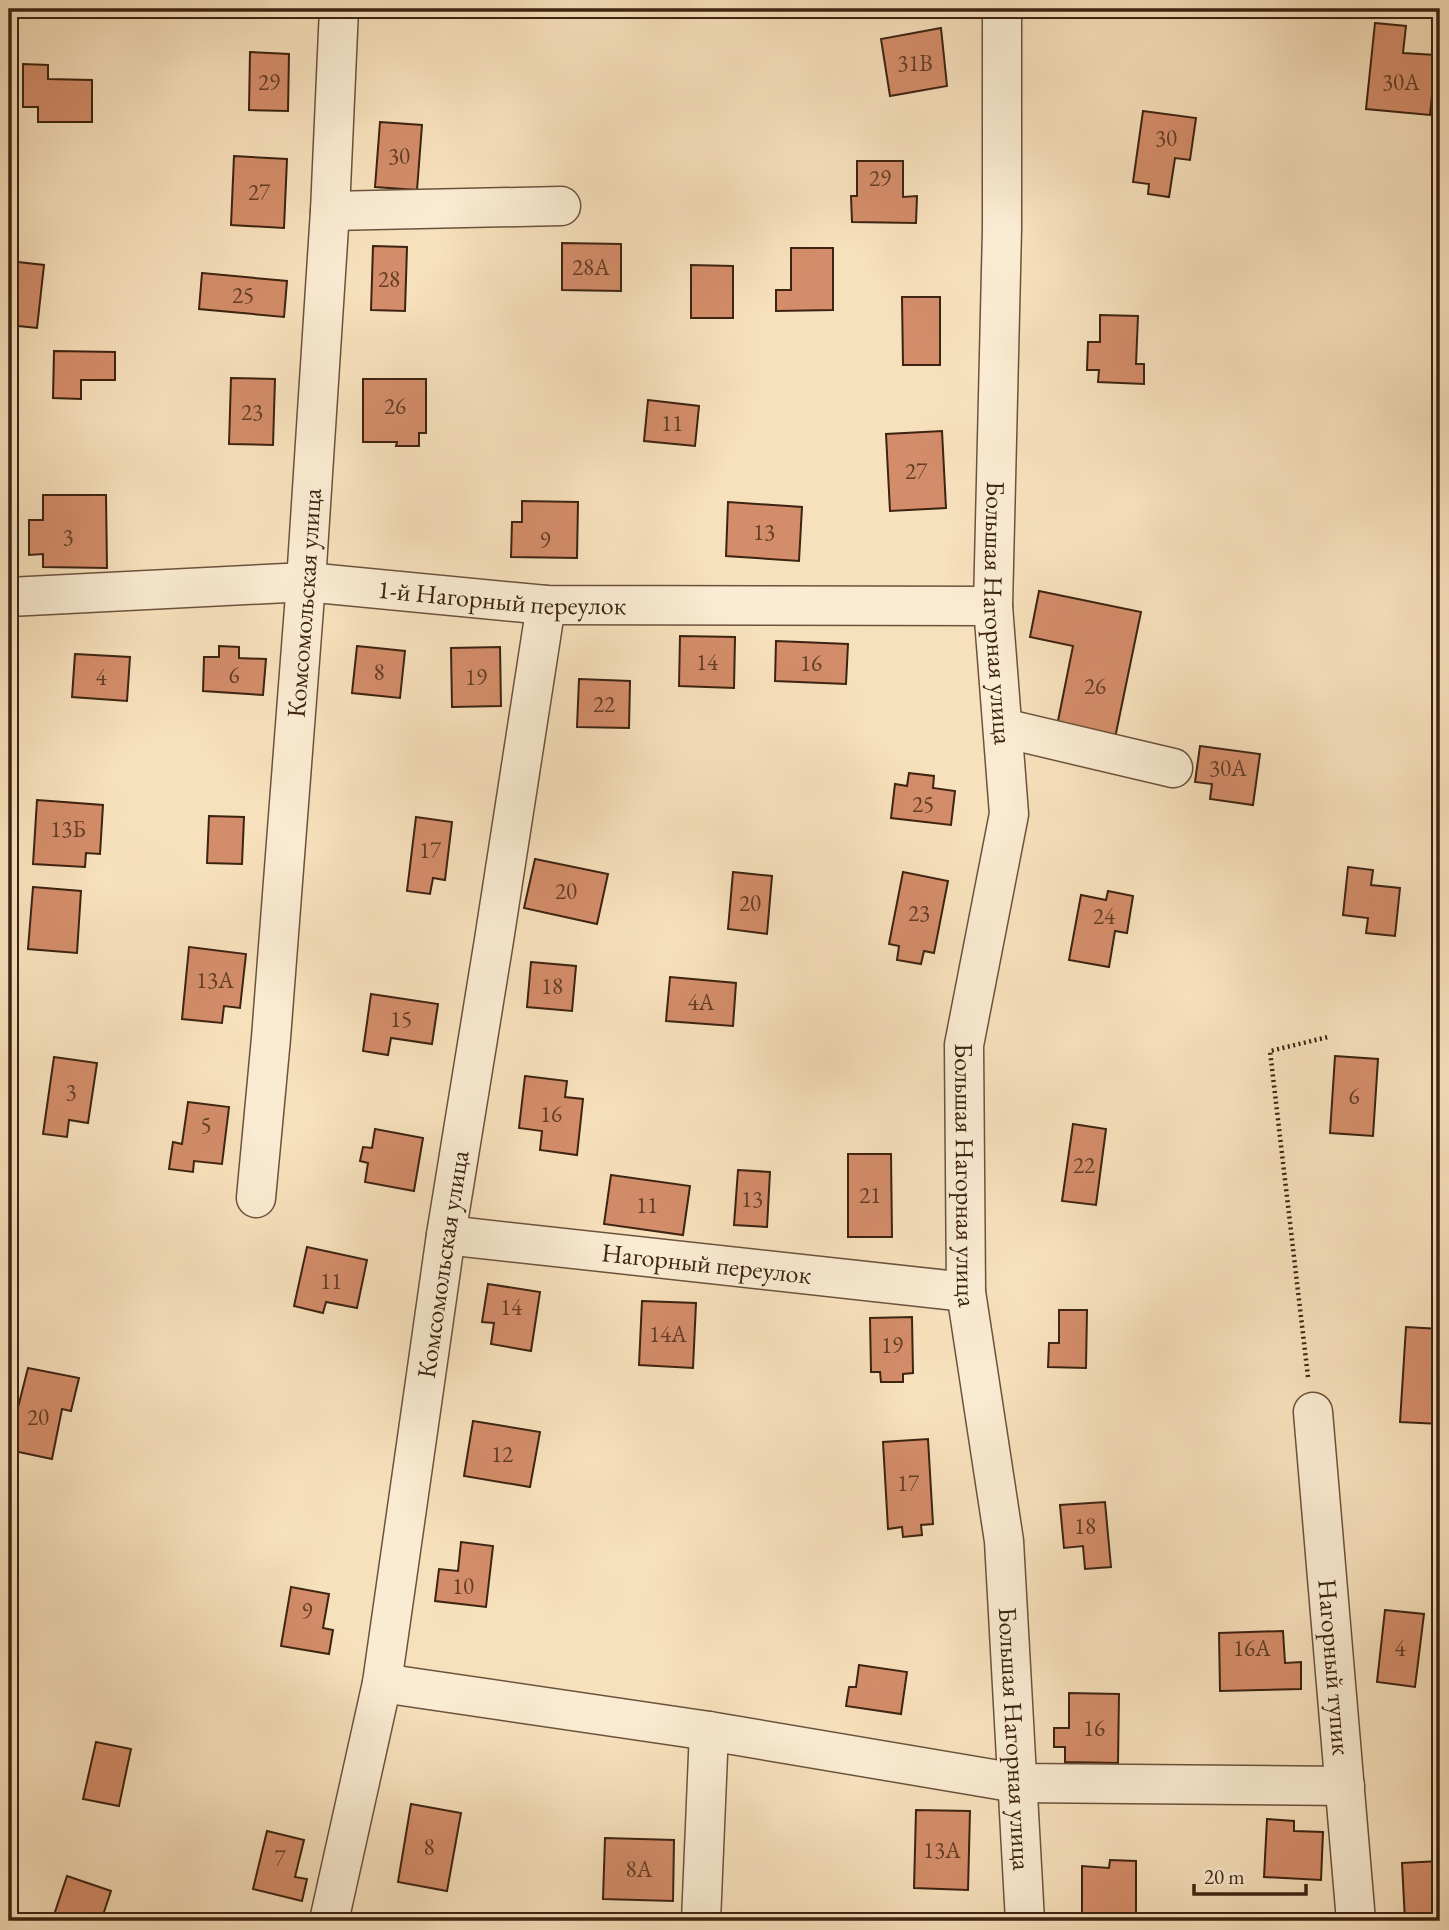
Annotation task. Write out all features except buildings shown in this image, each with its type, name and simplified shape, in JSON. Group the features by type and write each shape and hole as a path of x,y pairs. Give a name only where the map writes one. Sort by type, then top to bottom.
{"street":[{"name":"Комсомольская улица","path":"256,1198 306,582 340,9"},
{"name":"Большая Нагорная улица","path":"1002,9 1002,229 993,606 1009,814 964,1045 967,1292 1004,1541 1025,1921"},
{"path":"330,211 561,206"},
{"name":"1-й Нагорный переулок","path":"9,597 306,582 546,605 993,606"},
{"name":"Комсомольская улица","path":"330,1921 382,1683 446,1235 546,605"},
{"path":"1003,728 1173,768"},
{"name":"Нагорный переулок","path":"446,1235 967,1292"},
{"name":"Нагорный тупик","path":"1312,1412 1356,1921"},
{"path":"382,1683 709,1731 1017,1783 1345,1786"},
{"path":"701,1921 709,1731"}],"path":[{"path":"1312,1412 1270,1051 1328,1037"}]}
